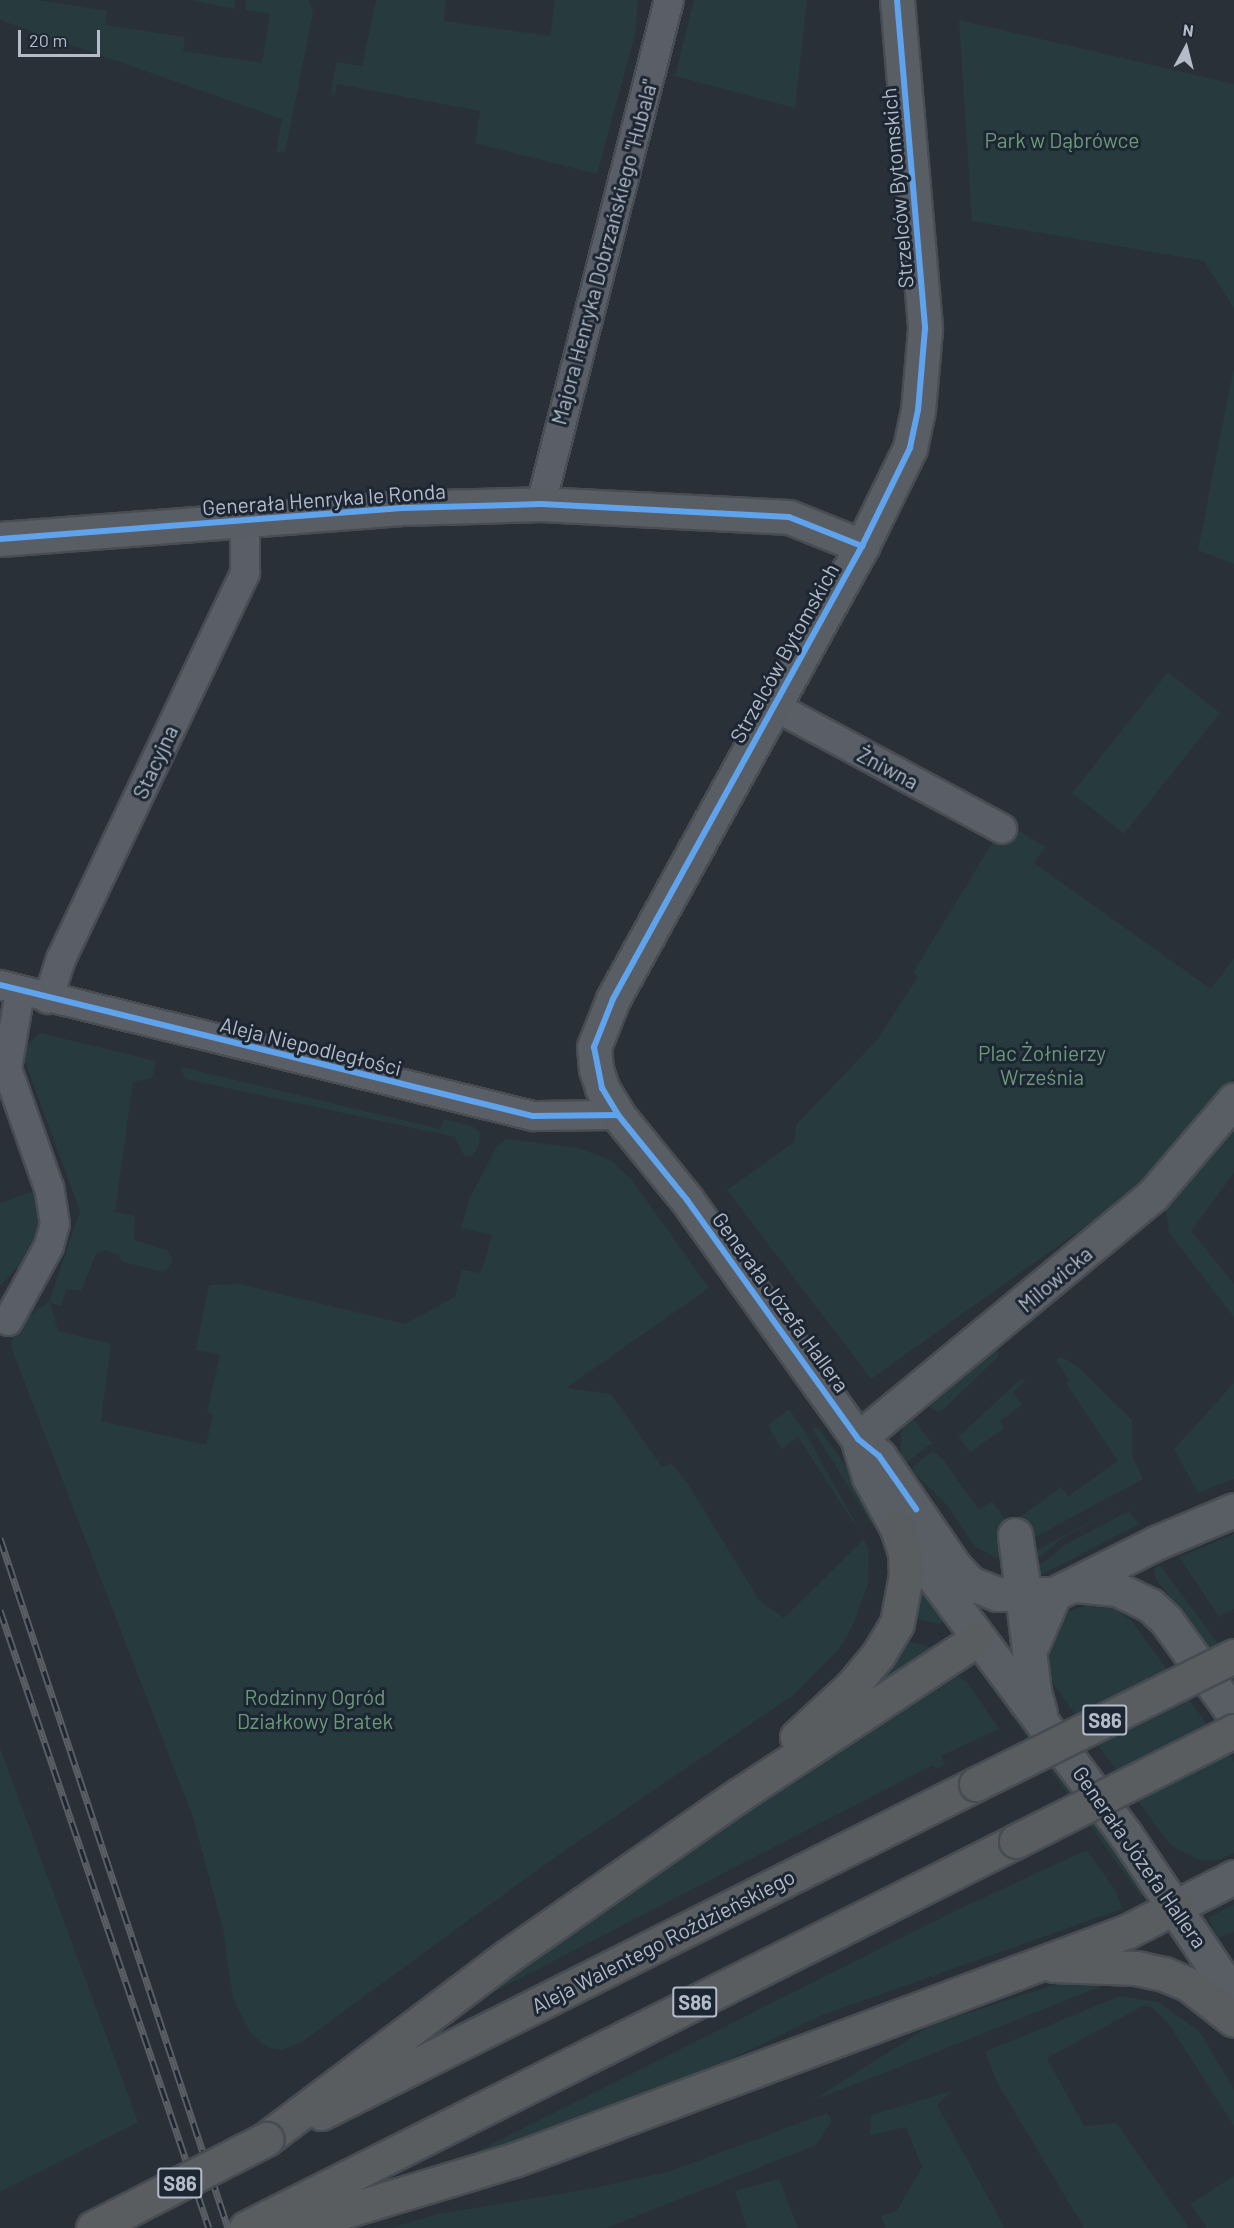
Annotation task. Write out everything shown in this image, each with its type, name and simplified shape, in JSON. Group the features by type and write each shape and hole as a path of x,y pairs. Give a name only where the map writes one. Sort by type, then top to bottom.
{"highway":[{"path":"739,1795 852,1686 878,1655 897,1623 903,1600 905,1554 897,1528"},
{"path":"342,2091 508,1956 739,1795 977,1639"},
{"name":"Aleja Walentego Roździeńskiego","path":"93,2228 266,2139 342,2091 976,1784 1234,1656"},
{"name":"S86","path":"246,2228 1234,1731"},
{"path":"289,2228 394,2198 580,2136 1128,1930 1177,1906"},
{"path":"1037,1965 1136,1968 1164,1974 1188,1983 1234,2020"}],"street":[{"name":"Majora Henryka Dobrzańskiego \"Hubala\"","path":"541,504 669,0"},
{"name":"Strzelców Bytomskich","path":"618,1115 596,1069 594,1047 600,1026 861,546 910,448 924,358 924,299 897,0"},
{"name":"Generała Henryka le Ronda","path":"0,539 245,522 402,508 541,504 789,517 861,546"},
{"name":"Stacyjna","path":"48,999 61,959 245,573 245,522"},
{"name":"Żniwna","path":"774,706 1002,829"},
{"name":"Aleja Niepodległości","path":"10,988 533,1116 618,1115"},
{"path":"8,1321 49,1246 55,1224 49,1188 7,1069 10,988"},
{"name":"Milowicka","path":"858,1440 1153,1195 1234,1100"},
{"name":"Generała Józefa Hallera","path":"618,1115 687,1200 858,1440 879,1456 954,1566 970,1583 997,1594 1064,1589 1117,1589 1150,1605 1166,1620 1234,1714"},
{"name":"Generała Józefa Hallera","path":"858,1440 869,1477 897,1528 977,1639 1042,1720 1177,1906 1234,1996"},
{"path":"977,1639 1064,1589 1158,1542 1234,1510"},
{"name":"Generała Józefa Hallera","path":"1042,1720 1034,1692 1015,1535 1033,1643 1064,1589"},
{"path":"1177,1906 1234,1877"}],"green space":[{"path":"0,0 39,0 107,11 105,25 185,37 183,51 262,63 270,14 245,10 246,0 308,0 313,13 285,152 276,152 282,119 0,20"},
{"path":"190,0 235,0 234,9"},
{"path":"376,0 446,0 444,21 550,36 555,0 638,0 635,34 597,174 475,143 480,111 337,84 335,96 331,95 336,62 362,66"},
{"path":"694,0 807,0 795,108 675,76"},
{"name":"Park w Dąbrówce","path":"959,20 1234,84 1234,308 1204,261 972,221"},
{"path":"1234,367 1234,564 1198,550"},
{"path":"1168,672 1220,713 1124,834 1072,793"},
{"name":"Plac Żołnierzy Września","path":"1005,822 1045,847 1034,863 1211,989 1234,958 1234,1079 1149,1174 1111,1208 871,1379 727,1190 794,1142 796,1125 876,1041 918,977 913,973"},
{"name":"Rodzinny Ogród Działkowy Bratek","path":"40,1033 156,1061 152,1078 133,1082 115,1212 135,1216 134,1240 167,1250 172,1257 170,1267 163,1272 123,1262 117,1254 105,1250 96,1254 81,1291 66,1289 61,1306 50,1303 58,1331 111,1344 101,1421 206,1445 213,1414 207,1412 220,1355 196,1350 209,1285 239,1284 405,1324 455,1297 462,1270 481,1273 492,1235 461,1228 469,1200 496,1147 506,1139 578,1148 611,1160 632,1180 709,1288 566,1388 611,1394 662,1467 671,1463 688,1484 759,1600 784,1618 864,1539 869,1551 868,1583 853,1625 839,1649 795,1694 547,1863 302,2042 283,2050 269,2048 252,2035 233,1999 223,1929 193,1817 11,1347 14,1327 49,1302 80,1211 21,1051"},
{"path":"181,1067 440,1129 444,1119 472,1126 480,1132 479,1144 473,1156 465,1157 455,1137 185,1079"},
{"path":"1234,1126 1234,1173 1191,1231 1234,1284 1234,1317 1169,1233 1165,1205"},
{"path":"41,1189 49,1214 36,1249 0,1286 0,1203"},
{"path":"996,1347 999,1356 944,1409 939,1412 925,1405"},
{"path":"1061,1357 1077,1366 1132,1420 1132,1457 1143,1479 996,1558 975,1546 946,1504 913,1472 913,1466 933,1451 942,1458 979,1510 992,1501 1009,1525 1061,1487 1068,1496 1118,1461 1066,1383 1069,1380 1056,1360"},
{"path":"1022,1378 1025,1382 1013,1392 1022,1405 1000,1421 1004,1428 970,1452 958,1437"},
{"path":"1234,1383 1234,1479 1198,1493 1174,1449"},
{"path":"789,1409 805,1432 864,1539 798,1437 782,1449 768,1425"},
{"path":"909,1419 914,1420 932,1443 900,1468 901,1431"},
{"path":"812,1428 819,1428 852,1475 875,1530"},
{"path":"1127,1502 1061,1539 1030,1565 1003,1572 1004,1568"},
{"path":"1129,1511 1139,1524 1028,1582 1030,1573 1066,1544"},
{"path":"1234,1534 1234,1609 1219,1617 1179,1557"},
{"path":"1160,1565 1234,1665 1234,1686 1156,1579 1154,1569"},
{"path":"917,1577 949,1618 940,1624 912,1618"},
{"path":"1091,1604 1111,1607 1131,1620 1234,1761 1234,1853 1219,1860 1199,1860 1170,1845 1049,1678 1043,1654 1063,1613"},
{"path":"904,1640 934,1648 857,1701"},
{"path":"977,1655 1144,1889 1142,1898 969,1657"},
{"path":"949,1669 968,1683 999,1729 941,1756 945,1765 935,1769 933,1765 455,2012"},
{"path":"0,1748 138,2122 0,2192"},
{"path":"1087,1850 1117,1893 1122,1909 822,2015 690,2079 477,2157 472,2154 957,1910"},
{"path":"1234,1904 1234,1932 1218,1938 1208,1918"},
{"path":"1119,1979 813,2100 931,2025 1047,1987 1072,1981"},
{"path":"1120,1996 1158,2002 1199,2031 1234,2089 1234,2126 1170,2026 1152,2007 1143,2006 1047,2058 1084,2126 1117,2123 1189,2228 1084,2228 997,2082 985,2052"},
{"path":"952,2091 937,2105 1005,2228 886,2228 881,2216 897,2211 922,2167 906,2127 870,2135 871,2115"},
{"path":"827,2113 832,2121 816,2145 606,2228 390,2228 438,2214 589,2189 668,2172"},
{"path":"1234,2176 1234,2228 1207,2228 1190,2204"},
{"path":"779,2179 798,2228 747,2228 735,2191"}],"railway":[{"path":"0,1538 228,2228"},
{"path":"0,1610 209,2228"}],"cycle path":[{"path":"897,0 925,329 918,410 910,448 862,546 613,999 594,1047 602,1088 618,1115 687,1200 858,1439 879,1456 916,1509"},
{"path":"0,539 402,508 541,504 789,517 862,546"},
{"path":"0,985 533,1116 618,1115"}]}
